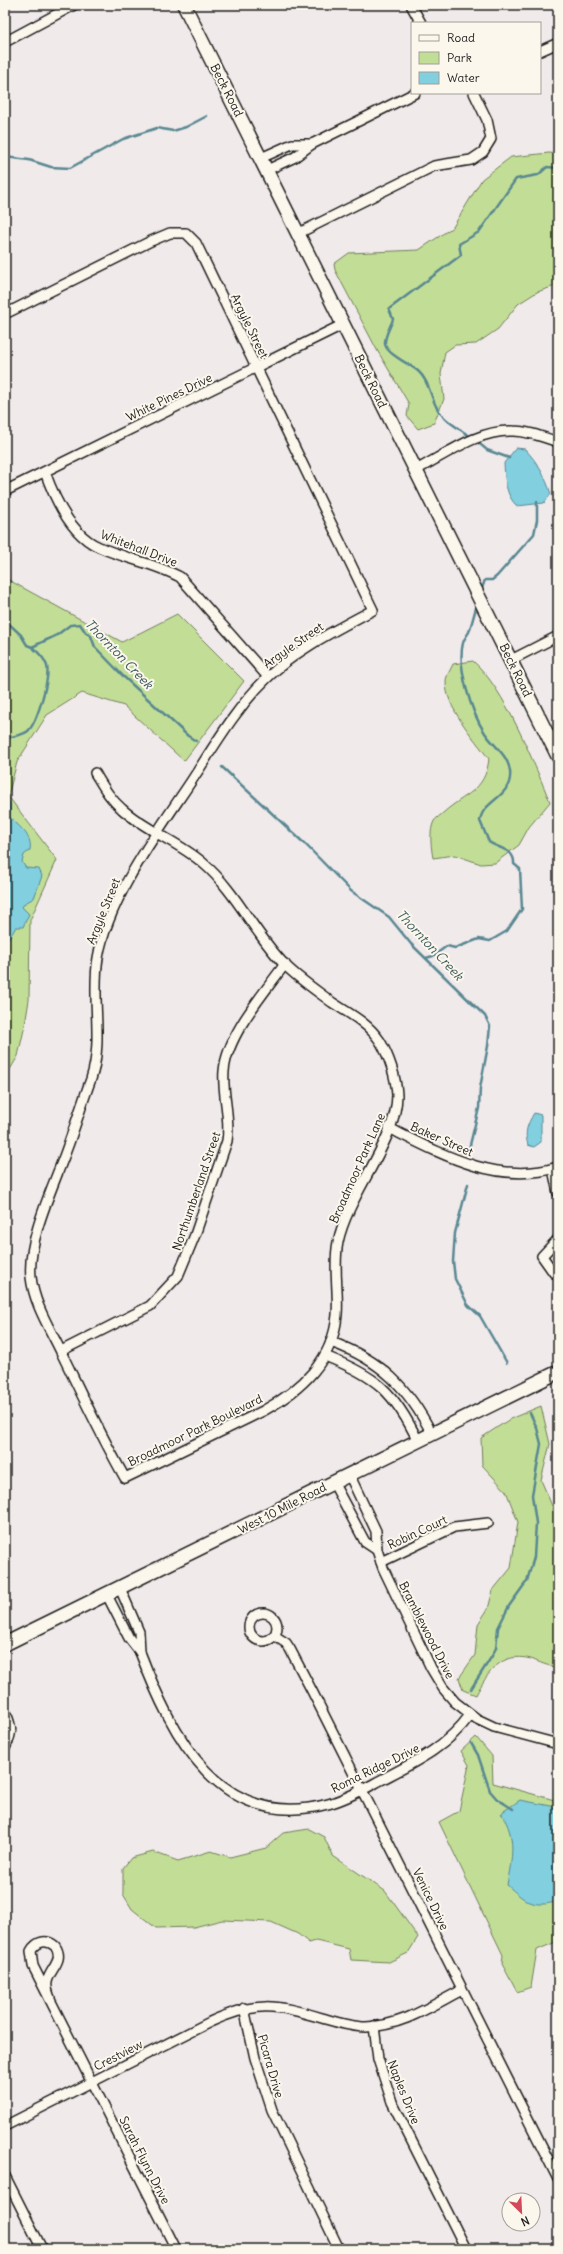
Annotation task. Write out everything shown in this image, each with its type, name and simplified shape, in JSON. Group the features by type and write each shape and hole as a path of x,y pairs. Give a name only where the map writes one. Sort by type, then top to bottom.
{"main road":[{"name":"Beck Road","path":"184,5 558,756"},
{"name":"West 10 Mile Road","path":"5,1644 558,1372"}],"street":[{"path":"411,5 420,22"},
{"path":"5,42 72,6"},
{"path":"541,51 558,43"},
{"path":"267,170 295,157 312,144 413,94"},
{"path":"299,234 434,166 470,160 484,152 491,139 487,120 474,94"},
{"path":"261,158 292,144 312,144"},
{"name":"Argyle Street","path":"5,314 151,241 170,233 186,233 196,243 373,610 314,642 268,677 243,704 130,875 111,915 98,957 95,998 97,1028 92,1075 47,1201 31,1258 31,1277 35,1296 61,1351"},
{"name":"White Pines Drive","path":"5,491 344,324"},
{"path":"416,470 482,435 512,430 558,442"},
{"name":"Whitehall Drive","path":"45,472 50,487 74,528 98,547 164,568 180,577 268,677"},
{"path":"511,660 558,636"},
{"name":"Broadmoor Park Lane","path":"95,773 105,790 124,811 202,862 220,879 284,964 334,1003 355,1016 379,1041 388,1056 397,1095 394,1116 354,1197 341,1230 336,1265 337,1314 331,1342"},
{"name":"Northumberland Street","path":"61,1351 150,1306 178,1276 195,1234 227,1141 230,1126 225,1100 224,1070 228,1054 239,1031 284,964"},
{"name":"Baker Street","path":"389,1128 440,1153 480,1168 504,1172 555,1168"},
{"path":"555,1168 558,1193"},
{"path":"558,1239 542,1256 554,1273 558,1273"},
{"path":"331,1342 358,1354 385,1370 398,1382 413,1400 432,1434"},
{"name":"Broadmoor Park Boulevard","path":"61,1351 108,1448 125,1478 281,1402 312,1376 331,1342"},
{"path":"324,1356 355,1369 373,1379 388,1391 401,1407 418,1441"},
{"path":"388,1391 398,1382"},
{"name":"Bramblewood Drive","path":"349,1474 376,1531 377,1550 380,1562 396,1599 431,1668 455,1702 470,1714 494,1727 558,1744"},
{"path":"333,1482 365,1542 377,1550"},
{"name":"Robin Court","path":"380,1562 454,1527 488,1523"},
{"name":"Roma Ridge Drive","path":"120,1588 139,1632 140,1652"},
{"name":"Roma Ridge Drive","path":"107,1594 129,1638 140,1652 182,1741 196,1762 224,1787 259,1804 283,1809 298,1809 328,1804 362,1790 430,1754 456,1732 470,1714"},
{"name":"Venice Drive","path":"275,1636 286,1643 290,1649 558,2179"},
{"path":"5,1711 11,1724 11,1737 5,1748"},
{"name":"Sarah Flynn Drive","path":"50,1998 47,1984 59,1957 55,1946 45,1941 34,1946 30,1956 33,1966 176,2249"},
{"path":"244,2008 265,2006 286,2008 354,2026 374,2026 406,2019 462,1990"},
{"name":"Crestview","path":"5,2126 210,2022 244,2008"},
{"name":"Picara Drive","path":"244,2008 255,2058 272,2110 339,2249"},
{"name":"Naples Drive","path":"374,2026 378,2060 392,2102 466,2249"},
{"path":"5,2176 42,2249"}],"green space":[{"path":"549,153 558,154 558,285 537,292 518,304 498,329 476,344 455,345 445,352 441,374 444,399 434,423 418,429 407,416 409,404 377,350 335,270 334,264 349,253 419,250 453,227 482,179 511,157"},
{"path":"5,578 122,642 177,614 244,681 184,761 124,706 82,693 47,715 17,762 8,796 57,860 30,920 29,1000 18,1056 5,1078"},
{"path":"473,661 485,673 507,707 527,747 550,802 529,827 519,845 495,863 481,864 455,855 433,858 432,849 431,834 434,821 451,806 473,791 483,779 487,770 489,759 455,712 447,691 446,679 453,664"},
{"path":"541,1406 550,1444 541,1480 558,1520 558,1667 521,1657 511,1658 497,1665 491,1671 476,1695 463,1690 459,1678 475,1655 478,1624 488,1609 493,1590 511,1568 518,1522 506,1491 482,1465 481,1438 510,1419"},
{"path":"476,1737 492,1756 493,1783 558,1801 558,1941 537,1950 531,1987 517,1992 502,1964 503,1955 439,1822 459,1811 469,1765 461,1751"},
{"path":"309,1829 324,1837 333,1856 385,1891 418,1937 408,1953 389,1962 351,1960 349,1949 316,1941 309,1943 298,1934 271,1922 222,1920 194,1927 156,1928 132,1909 123,1894 123,1868 131,1858 153,1852 178,1861 211,1851 230,1857 266,1848 283,1833"}],"water":[{"path":"516,448 525,449 534,459 544,476 551,494 544,503 517,506 510,497 506,486 504,463"},
{"path":"5,795 10,804 10,817 24,831 29,840 30,850 24,855 22,862 26,868 39,869 42,876 34,898 25,903 22,907 29,914 23,927 16,927 10,937 5,940"},
{"path":"534,1113 541,1115 541,1142 534,1147 528,1145 526,1132"},
{"path":"520,1800 551,1806 558,1810 558,1901 536,1904 524,1899 507,1885 512,1857 512,1848 509,1831 501,1813"}],"waterway":[{"path":"5,157 29,160 51,167 70,168 123,139 157,128 173,131 186,127 207,116"},
{"path":"471,437 443,416 435,403 425,380 419,372 386,348 386,338 393,319 389,309 461,255 459,244 479,232 516,179 538,175 547,167 558,168"},
{"path":"475,440 487,450 509,458"},
{"path":"481,591 485,580 492,580 497,576 534,534 537,520 537,502"},
{"path":"426,958 433,956 447,946 455,948 479,939 490,941 507,931 522,909 520,869 514,864 514,859 509,852 489,842 480,821 486,808 507,787 510,780 510,771 509,765 503,755 485,733 480,724 466,689 462,664 463,643 469,632 477,605"},
{"name":"Thornton Creek","path":"5,620 21,635 27,645 32,647 57,635 70,625 80,624 86,633 91,636 95,647 124,677 188,736 196,741"},
{"path":"5,742 8,738 23,734 32,726 45,690 47,666 43,658 32,647"},
{"name":"Thornton Creek","path":"222,767 306,845 351,891 389,917 411,944 485,1016 490,1026 488,1046 480,1088 479,1108 469,1149"},
{"name":"Thornton Creek","path":"468,1184 455,1233 453,1261 455,1279 468,1305 480,1316 507,1363"},
{"name":"Thornton Creek","path":"471,1689 496,1648 498,1628 509,1606 527,1581 534,1557 536,1523 532,1495 541,1444 537,1428 530,1413"},
{"name":"Thornton Creek","path":"471,1743 478,1755 490,1791 497,1799 513,1809"}]}
